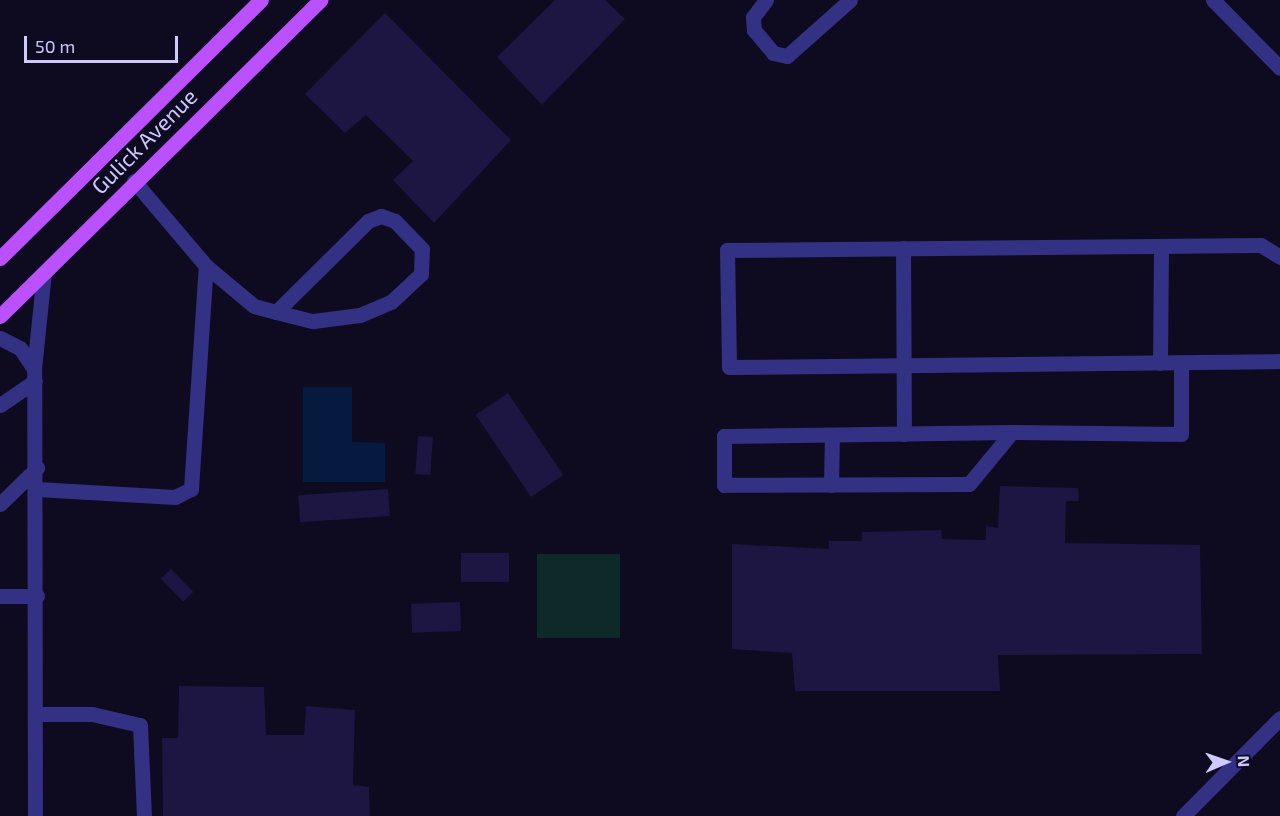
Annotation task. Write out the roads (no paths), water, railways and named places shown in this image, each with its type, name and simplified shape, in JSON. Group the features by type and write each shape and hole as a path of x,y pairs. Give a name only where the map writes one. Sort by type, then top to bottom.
{"main road":[{"name":"Gulick Avenue","path":"0,258 261,0"},
{"name":"Gulick Avenue","path":"0,316 134,181 321,0"}],"street":[{"path":"766,0 753,17 754,30 773,53 787,56 850,0"},
{"path":"1213,0 1280,68"},
{"path":"134,181 206,266 254,306 276,312 313,321 360,315 391,302 421,274 422,249 395,221 381,216 368,221 276,312"},
{"path":"1280,256 1261,245 727,250 729,367 1280,362"},
{"path":"1160,363 1161,246"},
{"path":"903,248 904,434"},
{"path":"37,489 175,497 191,489 206,266"},
{"path":"35,816 37,468 34,375 44,273"},
{"path":"0,338 20,348 34,375"},
{"path":"1012,432 969,484 724,485 724,436 1012,432 1181,434 1180,363"},
{"path":"0,405 34,375"},
{"path":"831,485 832,435"},
{"path":"0,504 37,468"},
{"path":"0,596 37,596"},
{"path":"36,714 92,714 140,724 144,816"},
{"path":"1183,816 1280,718"}],"water":[{"path":"303,387 352,387 352,442 385,443 385,482 303,482"}]}
